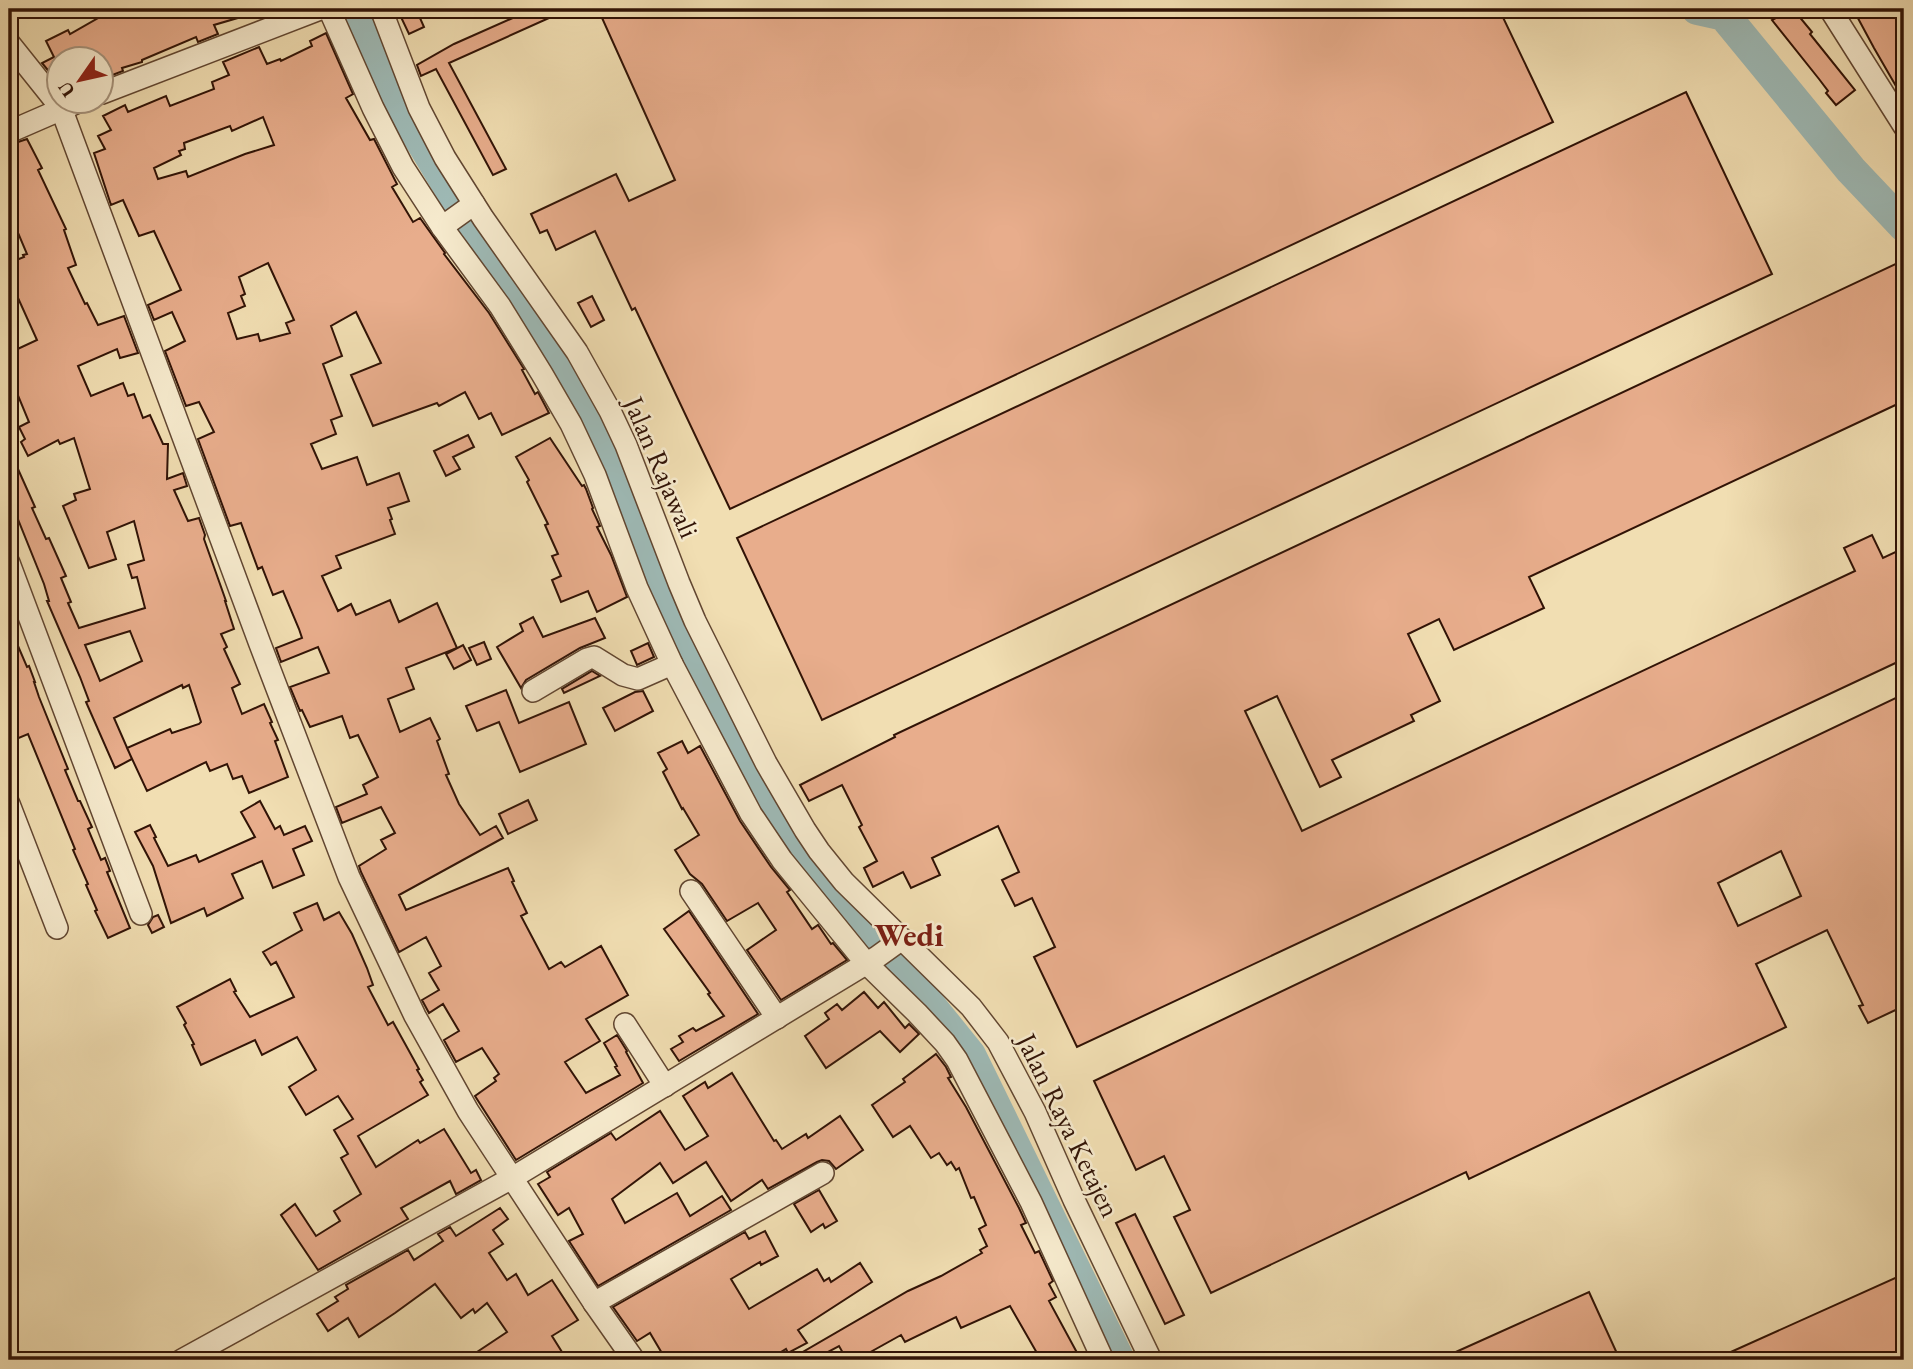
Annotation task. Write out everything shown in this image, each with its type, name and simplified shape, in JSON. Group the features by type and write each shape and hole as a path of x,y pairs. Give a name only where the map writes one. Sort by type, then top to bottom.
{"street":[{"path":"116,88 320,9"},
{"path":"329,9 373,108 403,167 500,306 570,424 595,475 638,588 672,664 751,814 782,860 885,951 917,1013 957,1060 1031,1202 1103,1360"},
{"name":"Jalan Rajawali","path":"381,9 419,108 470,207 576,352 610,411 695,621 766,763 820,851 844,882 885,951"},
{"path":"1830,9 1904,126"},
{"path":"9,43 46,81"},
{"path":"9,132 46,115"},
{"path":"73,116 255,631 349,877 415,1016 468,1111 634,1360"},
{"path":"444,225 470,207"},
{"path":"9,564 141,914"},
{"path":"533,691 594,657 623,675 638,678 672,664"},
{"path":"9,804 57,928"},
{"path":"691,891 777,1018"},
{"path":"183,1360 512,1178 885,951"},
{"name":"Jalan Raya Ketajen","path":"885,951 971,1007 1005,1053 1151,1360"},
{"path":"625,1024 665,1086"},
{"path":"594,1303 823,1173"}],"building":[{"path":"94,9 110,9 114,16 128,9 257,9 258,12 214,25 218,34 198,42 196,37 142,62 122,68 123,71 116,74 116,46 48,46 46,41 68,30 70,34 98,18"},
{"path":"416,9 424,27 409,34 400,15"},
{"path":"533,9 569,9 449,63 506,169 493,175 436,69 421,76 417,65 454,44"},
{"path":"598,9 1499,9 1553,122 730,509 635,308 632,310 595,231 556,250 547,230 540,233 531,214 616,174 629,201 675,180"},
{"path":"1768,9 1793,9 1855,90 1836,105 1772,20 1776,18"},
{"path":"1853,9 1904,9 1904,100 1874,48"},
{"path":"326,33 353,94 346,98 370,140 374,139 397,184 392,187 413,222 420,218 489,313 524,369 522,370 535,394 538,392 549,413 502,435 491,413 479,419 465,392 439,406 437,403 373,426 351,375 381,363 356,312 331,326 342,356 323,364 342,416 331,420 336,434 311,444 322,469 357,457 367,485 399,473 409,501 388,508 395,534 336,556 341,568 322,576 338,611 351,604 356,615 390,600 399,622 437,603 457,648 406,668 414,689 388,699 400,732 430,718 440,739 437,741 449,774 446,775 459,804 480,835 496,826 503,838 399,895 406,910 508,868 527,913 521,916 549,969 561,962 565,967 601,946 628,995 586,1019 600,1041 565,1062 586,1093 620,1075 604,1043 617,1035 643,1083 516,1160 475,1096 496,1081 494,1078 499,1074 482,1048 456,1062 444,1040 459,1031 443,1004 429,1013 422,1000 439,990 429,973 441,966 426,937 399,952 361,872 359,866 386,849 381,840 395,833 381,807 342,823 336,807 367,794 363,785 378,777 358,735 350,738 342,716 310,727 302,710 300,711 290,687 329,673 318,647 281,662 276,648 302,638 299,629 283,591 273,595 262,567 258,569 241,523 230,526 198,439 214,432 199,402 186,406 165,351 185,341 172,312 154,320 148,305 181,290 154,231 139,236 123,200 111,205 94,153 105,149 98,136 111,130 103,116 116,116 116,110 125,105 128,112 166,96 170,106 214,89 212,82 229,75 223,62 259,47 267,64 280,59 281,61 312,46 310,41","holes":["263,117 274,145 188,177 186,171 158,179 154,168 181,155 179,151 185,149 184,143 230,126 232,131","268,263 294,320 286,323 290,333 260,341 258,334 237,339 228,313 245,306 241,296 245,294 239,277"]},
{"path":"1686,92 1772,274 822,720 737,538"},
{"path":"27,139 42,168 38,170 66,229 64,230 76,265 68,268 85,304 87,303 98,325 124,316 138,353 120,358 117,349 78,366 91,396 123,383 128,396 134,394 143,418 150,415 163,444 168,444 167,479 183,473 187,486 174,490 188,521 199,518 234,629 221,634 227,647 224,649 240,684 232,688 242,714 264,704 288,777 249,793 242,776 233,779 227,764 210,771 206,762 147,791 132,759 115,768 86,702 89,701 80,677 47,601 44,584 9,497 9,449 35,507 32,508 66,576 61,578 79,628 145,608 137,577 132,578 128,565 144,560 134,521 107,532 116,559 89,568 63,506 76,500 74,494 90,489 74,438 60,444 58,440 28,456 21,442 25,439 19,427 29,422 17,393 9,396 9,353 37,340 9,278 9,263 27,254 16,228 9,231 9,145","holes":["130,631 142,661 100,681 85,645","182,685 183,688 189,685 201,722 172,733 170,729 127,748 114,718"]},
{"path":"1904,260 1904,401 1529,577 1544,608 1454,650 1439,619 1408,634 1440,701 1411,715 1414,721 1332,760 1341,777 1320,787 1277,696 1245,711 1302,831 1855,571 1844,548 1872,535 1883,558 1904,548 1904,659 1077,1047 1034,957 1055,947 1032,898 1015,906 1002,880 1019,872 998,826 932,858 940,875 911,888 903,872 873,887 864,868 877,861 859,827 862,825 842,785 809,801 800,785 895,737 894,735"},
{"path":"592,296 604,320 591,327 578,303"},
{"path":"468,435 474,447 453,457 460,469 446,476 434,451"},
{"path":"550,438 586,489 600,526 597,527 627,597 597,612 588,591 561,602 552,580 561,576 552,556 558,554 545,525 548,524 527,482 529,480 516,457"},
{"path":"533,617 543,637 595,618 605,638 580,648 526,680 521,688 497,647 523,631 520,624"},
{"path":"9,625 27,667 29,666 68,769 65,770 92,827 88,829 101,860 105,858 110,871 107,872 130,928 108,938 95,911 97,910 86,885 88,884 73,850 75,849 28,734 9,742"},
{"path":"484,642 491,659 477,665 469,648"},
{"path":"648,643 654,657 637,665 631,651"},
{"path":"463,645 471,660 454,669 446,654"},
{"path":"592,671 600,676 564,693 562,689"},
{"path":"506,690 519,723 569,702 586,744 520,772 499,722 477,731 466,706"},
{"path":"643,691 653,711 615,731 603,708 635,692"},
{"path":"1904,694 1904,1006 1868,1023 1859,1006 1863,1005 1827,930 1756,964 1786,1027 1469,1179 1466,1172 1211,1293 1174,1217 1190,1210 1164,1156 1136,1170 1094,1081","holes":["1781,851 1801,896 1738,926 1718,883"]},
{"path":"682,741 688,753 700,746 740,821 790,890 787,892 812,929 818,925 831,944 833,943 847,960 781,1000 747,950 776,930 758,903 727,921 675,850 699,835 663,772 667,769 658,753"},
{"path":"528,800 537,820 508,834 499,814"},
{"path":"260,801 275,829 280,826 284,835 305,826 312,841 293,849 304,875 273,888 262,861 232,874 243,898 207,916 204,908 171,923 153,866 135,832 150,825 168,866 196,855 199,862 255,837 241,812"},
{"path":"317,903 324,920 339,912 352,934 373,985 368,987 388,1025 393,1022 419,1069 417,1070 423,1080 420,1082 428,1095 358,1136 376,1167 418,1140 420,1143 444,1129 471,1173 476,1170 481,1180 456,1194 450,1181 401,1208 408,1219 318,1270 281,1215 295,1204 316,1236 340,1221 334,1211 361,1194 341,1158 348,1154 334,1130 353,1119 338,1096 306,1115 289,1087 316,1070 297,1037 262,1055 255,1040 201,1065 184,1025 186,1023 177,1007 230,979 236,991 234,992 250,1017 294,997 276,962 271,965 263,952 302,930 294,913"},
{"path":"689,911 758,1014 679,1061 671,1049 683,1042 679,1036 693,1028 696,1031 724,1016 664,929"},
{"path":"158,915 164,927 152,933 148,925 153,917"},
{"path":"864,992 878,1008 884,1002 905,1028 909,1024 919,1034 900,1052 880,1031 826,1068 805,1036 829,1019 825,1013 837,1004 842,1010"},
{"path":"936,1054 946,1067 951,1077 948,1078 1019,1208 1026,1223 1021,1225 1035,1253 1039,1251 1053,1281 1049,1284 1056,1297 1049,1301 1081,1360 1041,1360 1010,1306 961,1328 956,1317 905,1342 901,1335 856,1360 847,1360 839,1346 813,1360 789,1360 908,1291 982,1253 980,1250 987,1246 979,1229 986,1225 959,1168 956,1170 951,1162 947,1165 939,1153 931,1158 910,1126 893,1137 872,1105 905,1082 903,1079"},
{"path":"732,1073 774,1141 776,1140 782,1149 806,1134 808,1138 840,1116 863,1150 836,1169 829,1161 822,1160 768,1189 762,1180 731,1201 706,1162 673,1183 660,1163 612,1199 625,1223 677,1193 690,1216 722,1196 731,1210 598,1286 569,1241 583,1234 569,1208 558,1215 538,1184 550,1177 547,1172 611,1133 616,1140 660,1111 685,1150 708,1136 683,1096 705,1082 708,1088"},
{"path":"819,1190 837,1221 825,1228 823,1224 811,1232 794,1204"},
{"path":"500,1208 508,1219 493,1230 503,1244 489,1253 507,1280 516,1274 528,1295 552,1280 578,1320 552,1336 567,1360 465,1360 507,1332 487,1303 475,1313 473,1309 461,1318 435,1284 359,1337 348,1318 328,1331 317,1314 338,1301 335,1297 348,1289 346,1285 408,1250 414,1260 443,1241 438,1234 450,1227 456,1236"},
{"path":"1135,1214 1184,1315 1165,1324 1116,1223"},
{"path":"765,1231 778,1256 761,1265 760,1262 731,1279 749,1309 817,1269 824,1281 829,1278 831,1282 860,1263 872,1282 798,1330 807,1343 788,1353 786,1349 768,1360 666,1360 650,1333 637,1341 613,1307 745,1232 749,1239"},
{"path":"1904,1274 1904,1350 1882,1360 1713,1360"},
{"path":"1589,1292 1620,1360 1438,1360"}],"waterway":[{"path":"356,9 388,86 499,270 584,400 736,751 797,841 970,1055 1119,1360"},
{"path":"1697,9 1724,15 1851,170 1904,226"}],"district":[{"name":"Wedi","path":"909,935"}]}
